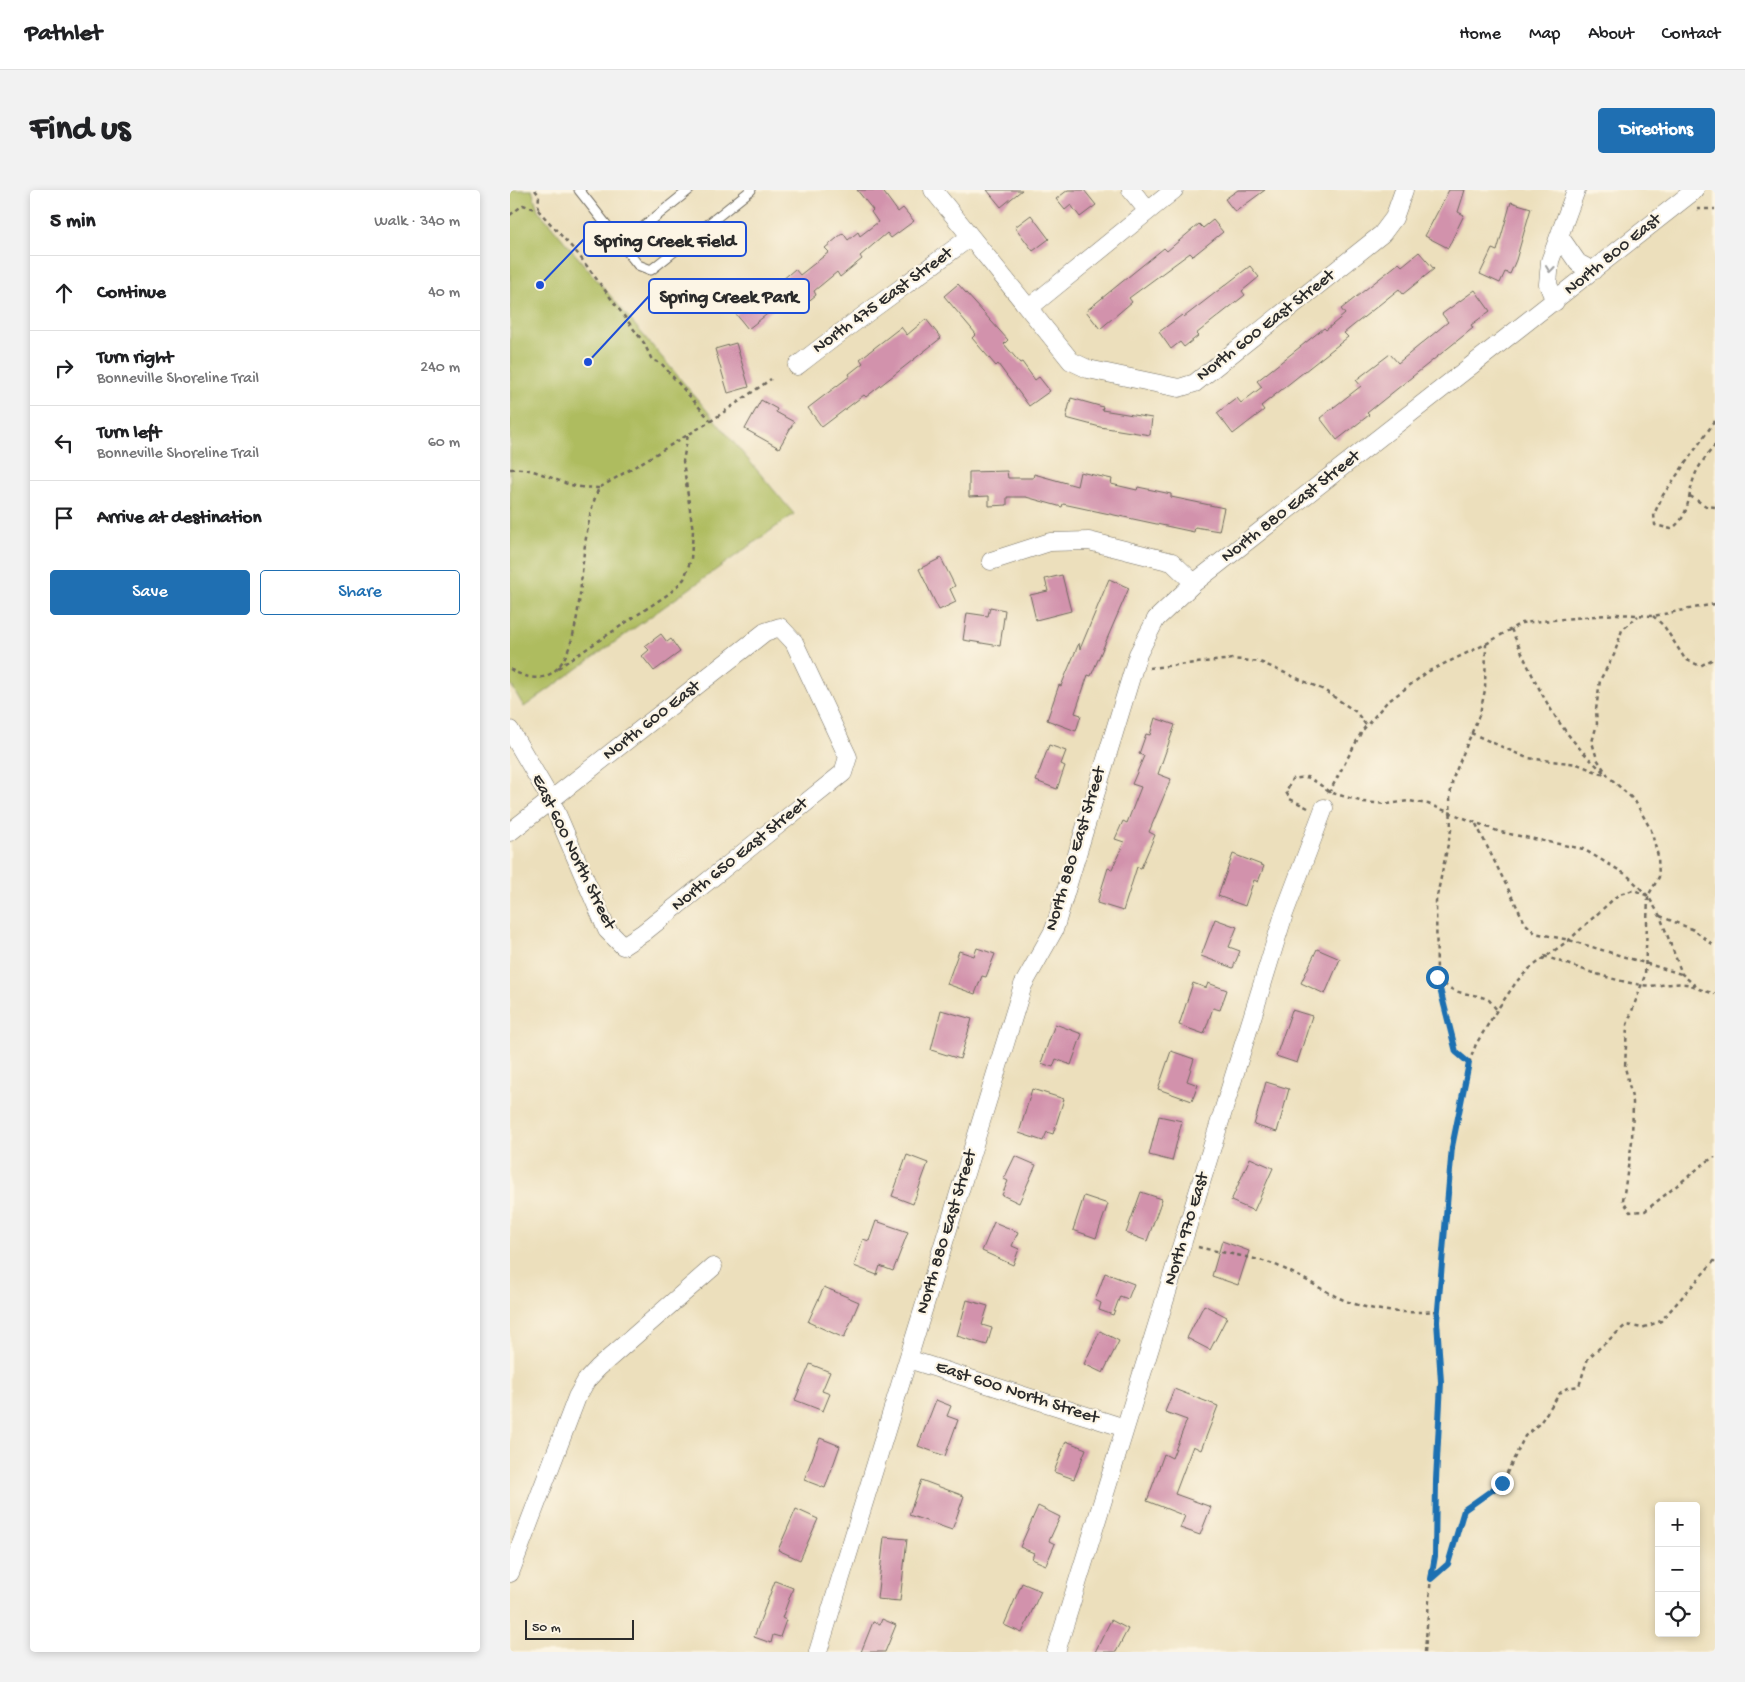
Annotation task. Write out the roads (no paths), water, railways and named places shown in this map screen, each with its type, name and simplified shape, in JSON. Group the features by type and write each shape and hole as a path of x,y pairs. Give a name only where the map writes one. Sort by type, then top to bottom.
{"street":[{"name":"North 600 East Street","path":"933,190 1071,361 1088,369 1179,388 1195,383 1382,234 1394,218 1404,190"},
{"path":"1131,190 1148,211"},
{"path":"1029,308 1174,190"},
{"path":"1555,302 1548,284 1550,261 1576,190"},
{"name":"North 800 East","path":"1555,302 1695,190"},
{"name":"North 475 East Street","path":"797,366 865,312 897,292 970,237"},
{"path":"1560,237 1578,263 1593,270"},
{"name":"North 880 East Street","path":"818,1652 1023,985 1054,930 1138,654 1156,619 1194,583 1555,302"},
{"path":"991,561 1050,542 1089,541 1172,562 1194,583"},
{"name":"North 600 East","path":"510,832 765,632 780,627 794,642 848,758"},
{"name":"East 600 North Street","path":"510,730 551,800 607,930 623,946"},
{"name":"North 650 East Street","path":"623,946 644,933 843,772 848,758"},
{"name":"North 970 East","path":"1056,1652 1284,914 1325,804"},
{"path":"510,1573 577,1397 586,1381 598,1368 713,1267"},
{"name":"East 600 North Street","path":"908,1359 1125,1428"}],"lane":[{"path":"579,190 638,265 651,270 751,190"},
{"path":"622,244 690,190"}],"place":[{"name":"Spring Creek Field","path":"540,285"},
{"name":"Spring Creek Park","path":"588,362"}]}
